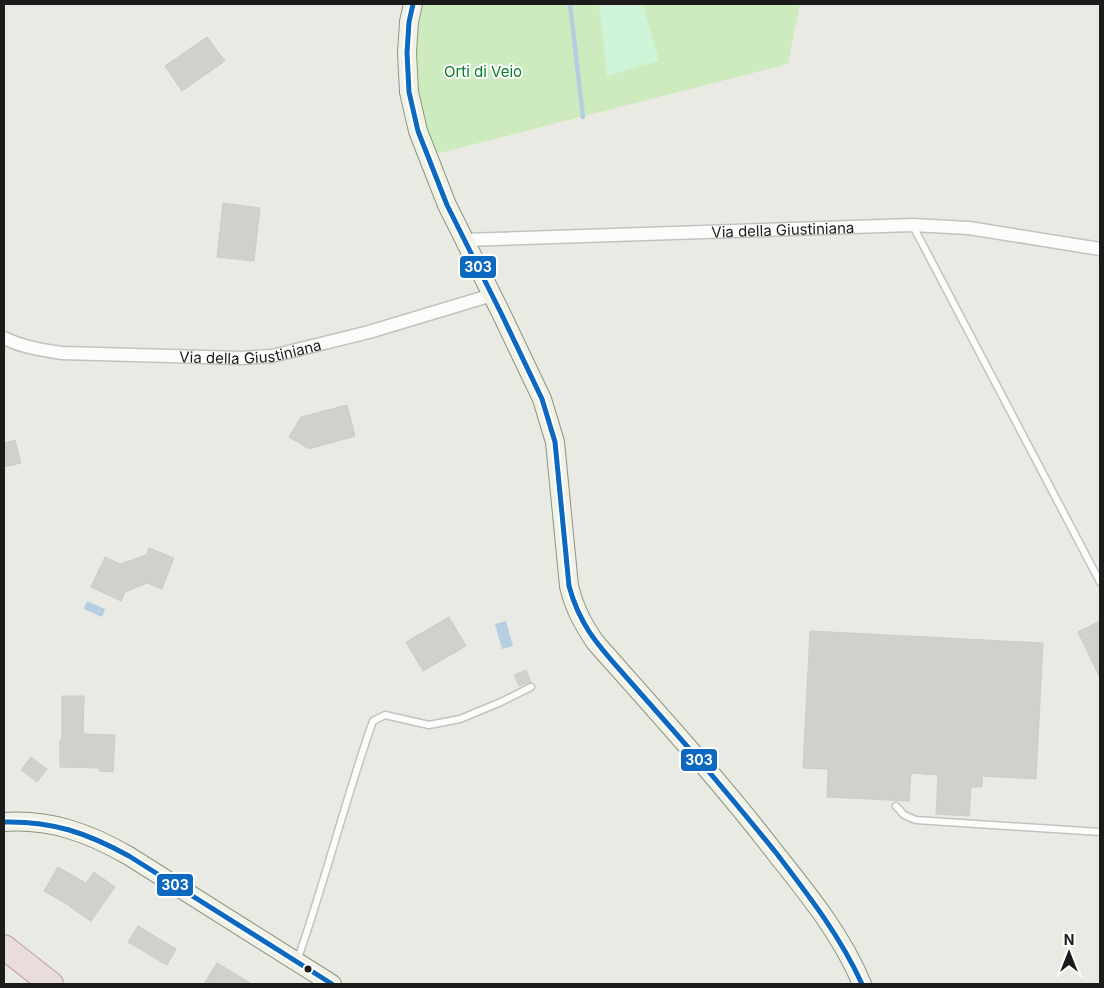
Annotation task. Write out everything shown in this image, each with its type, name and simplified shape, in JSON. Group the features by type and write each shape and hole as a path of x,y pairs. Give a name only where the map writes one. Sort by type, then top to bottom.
{"highway":[{"path":"4,947 51,984"}],"street":[{"path":"413,4 409,22 407,53 409,92 418,131 447,206 542,399 555,442 569,586 573,602 595,642 743,811 807,893 842,944 862,984"},
{"name":"Via della Giustiniana","path":"464,240 912,224 969,228 1100,249"},
{"name":"Via della Giustiniana","path":"4,338 33,348 62,353 240,358 272,356 369,332 492,295"},
{"path":"4,822 25,821 52,824 79,832 105,843 129,856 332,984"}],"lane":[{"path":"912,224 1100,582"},
{"path":"297,962 358,765 374,721 385,715 429,724 460,719 531,687"},
{"path":"896,806 904,816 916,820 1100,832"}],"green space":[{"name":"Orti di Veio","path":"424,4 800,4 788,64 428,156 415,82 416,46"},
{"path":"599,4 638,4 644,8 659,61 607,76"}],"water":[{"path":"87,601 105,609 102,617 84,609"},
{"path":"506,621 513,646 502,649 495,624"}],"building":[{"path":"207,37 225,61 182,91 165,66"},
{"path":"223,203 260,208 254,261 217,257"},
{"path":"347,405 355,436 309,449 289,437 301,417"},
{"path":"15,440 21,463 4,467 4,443"},
{"path":"149,548 174,558 162,589 147,583 125,592 121,601 91,587 105,557 120,564 146,555"},
{"path":"449,617 466,646 423,671 406,642"},
{"path":"1100,621 1100,678 1078,632"},
{"path":"810,631 1043,643 1036,779 982,776 982,787 971,787 969,816 936,814 938,775 911,773 909,801 827,797 828,769 803,768"},
{"path":"526,670 531,682 519,686 514,675"},
{"path":"62,696 84,696 83,734 115,735 113,772 99,771 99,768 60,767"},
{"path":"31,757 47,769 37,782 21,770"},
{"path":"58,867 86,883 94,872 115,887 91,921 44,891"},
{"path":"138,926 176,949 167,965 128,942"},
{"path":"217,963 252,984 204,984"}],"waterway":[{"path":"570,4 583,117"}],"transit line":[{"name":"303","path":"413,4 409,22 407,53 409,92 418,131 447,205 542,399 555,442 569,586 579,613 592,636 608,656 699,760 777,854 834,933 862,984"},
{"name":"303","path":"4,822 54,826 84,835 114,848 332,984"}]}
